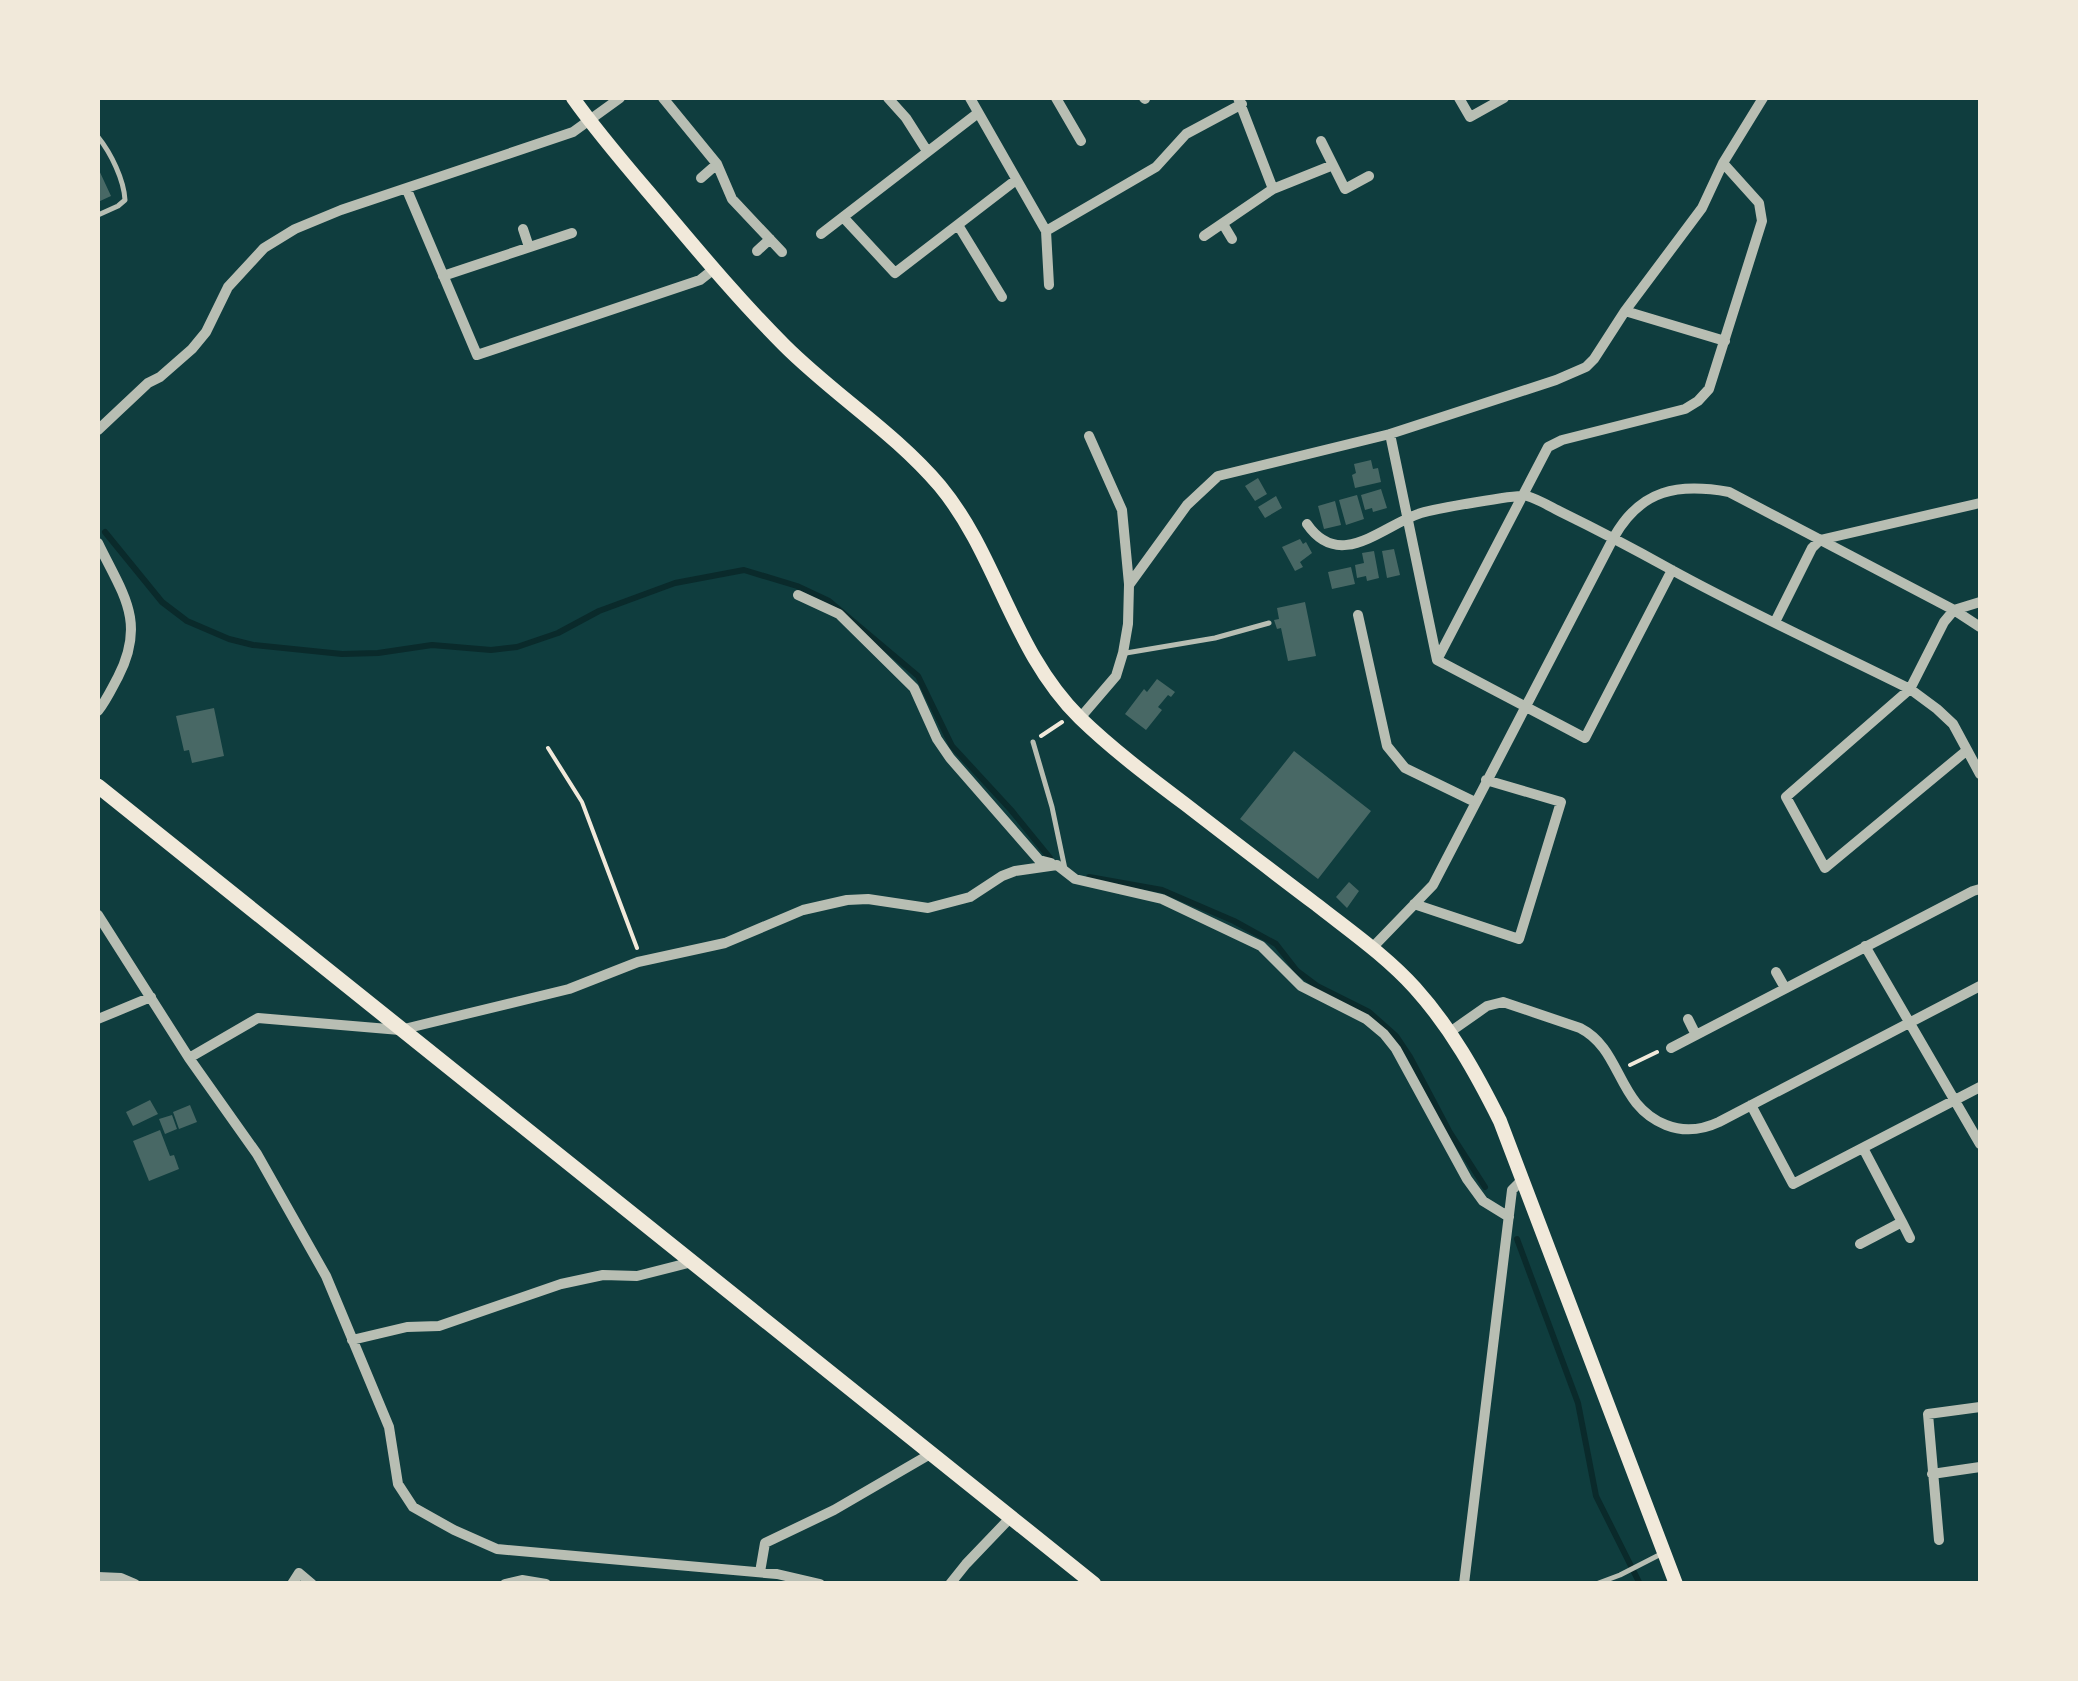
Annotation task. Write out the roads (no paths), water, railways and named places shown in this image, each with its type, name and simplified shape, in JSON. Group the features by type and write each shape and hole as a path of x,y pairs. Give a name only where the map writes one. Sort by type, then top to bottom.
{"highway":[{"path":"98,786 1094,1584"}],"main road":[{"path":"574,98 714,270 785,346 912,454 944,491 973,537 1012,619 1073,718 1372,948 1414,987 1450,1032 1500,1121 1676,1584"}],"street":[{"path":"98,430 148,382 160,377 192,348 206,332 228,286 264,248 294,229 340,210 573,132 620,98"},
{"path":"663,98 717,164 732,199 782,252"},
{"path":"888,98 927,151"},
{"path":"970,98 1046,231 1049,285"},
{"path":"1056,98 1082,141"},
{"path":"1459,98 1470,117 1504,98"},
{"path":"1129,585 1187,505 1218,476 1390,434 1586,367 1702,208 1723,163 1762,98"},
{"path":"1046,231 1156,168 1186,134 1240,101 1273,189"},
{"path":"820,234 978,113"},
{"path":"1321,142 1345,188 1369,176"},
{"path":"1437,660 1548,447 1562,440 1685,409 1709,389 1762,221 1760,203 1723,163"},
{"path":"700,178 717,164"},
{"path":"1204,236 1273,189 1333,165"},
{"path":"843,216 895,273 1016,180"},
{"path":"408,190 476,355 700,280 714,270"},
{"path":"1222,224 1232,239"},
{"path":"958,225 1002,297"},
{"path":"524,229 530,247"},
{"path":"443,276 572,232"},
{"path":"757,251 770,239"},
{"path":"1625,311 1725,341"},
{"path":"1390,434 1437,660 1585,738 1672,570"},
{"path":"1073,718 1116,676 1128,624 1129,585 1122,510 1089,436"},
{"path":"1372,948 1433,885 1614,537 1624,520 1652,498 1697,487 1729,492 1980,627"},
{"path":"1307,524 1314,534 1334,543 1359,544 1421,513 1524,494 1910,689 1953,724 1980,774"},
{"path":"1775,622 1812,548 1820,540 1980,503"},
{"path":"98,543 132,620 132,644 98,711"},
{"path":"798,595 839,614 914,688 950,758 1038,860 1061,868 1075,879 1162,898 1260,946 1301,986 1366,1019 1384,1034 1468,1180 1484,1201 1509,1217"},
{"path":"1966,750 1825,868 1786,797 1910,689 1954,610 1980,602"},
{"path":"1358,614 1388,746 1406,768 1475,802"},
{"path":"1414,904 1519,939 1560,802 1486,780"},
{"path":"189,1058 258,1018 400,1030 569,989 642,962 724,942 804,910 868,899 928,908 970,898 1015,871 1061,868"},
{"path":"1670,1048 1980,889"},
{"path":"98,915 256,1154 326,1276 388,1426 398,1484 413,1508 497,1549 757,1576 777,1574 820,1584"},
{"path":"1865,946 1980,1144"},
{"path":"1776,972 1786,988"},
{"path":"1450,1032 1487,1006 1502,1002 1590,1033 1604,1047 1640,1109 1672,1128 1694,1130 1752,1105 1980,986"},
{"path":"98,1019 150,997"},
{"path":"1688,1019 1696,1034"},
{"path":"1752,1105 1792,1184 1980,1087"},
{"path":"1863,1148 1910,1238"},
{"path":"1464,1584 1512,1190 1522,1180"},
{"path":"1860,1244 1902,1222"},
{"path":"352,1340 407,1328 439,1326 561,1284 603,1275 637,1276 692,1262"},
{"path":"1940,1540 1928,1414 1980,1407"},
{"path":"757,1576 765,1542 834,1510 932,1453"},
{"path":"1932,1474 1980,1467"},
{"path":"950,1584 1011,1517"},
{"path":"292,1584 299,1573 312,1584"},
{"path":"98,1577 121,1578 135,1584"},
{"path":"505,1584 522,1580 546,1584"}],"lane":[{"path":"98,138 124,188 124,200 98,216"},
{"path":"1124,654 1214,638 1270,623"},
{"path":"1033,742 1052,806 1061,868"},
{"path":"1596,1584 1664,1552"}],"waterway":[{"path":"105,532 162,602 187,621 253,645 342,654 432,645 491,650 517,647 675,583 744,570 797,586 829,601 918,676 952,746 1050,858"},
{"path":"1089,877 1162,890 1234,921 1276,944 1297,971 1317,986 1369,1012 1396,1036 1410,1057 1449,1131 1485,1187"},
{"path":"1517,1239 1578,1403 1596,1496 1640,1584"}]}
